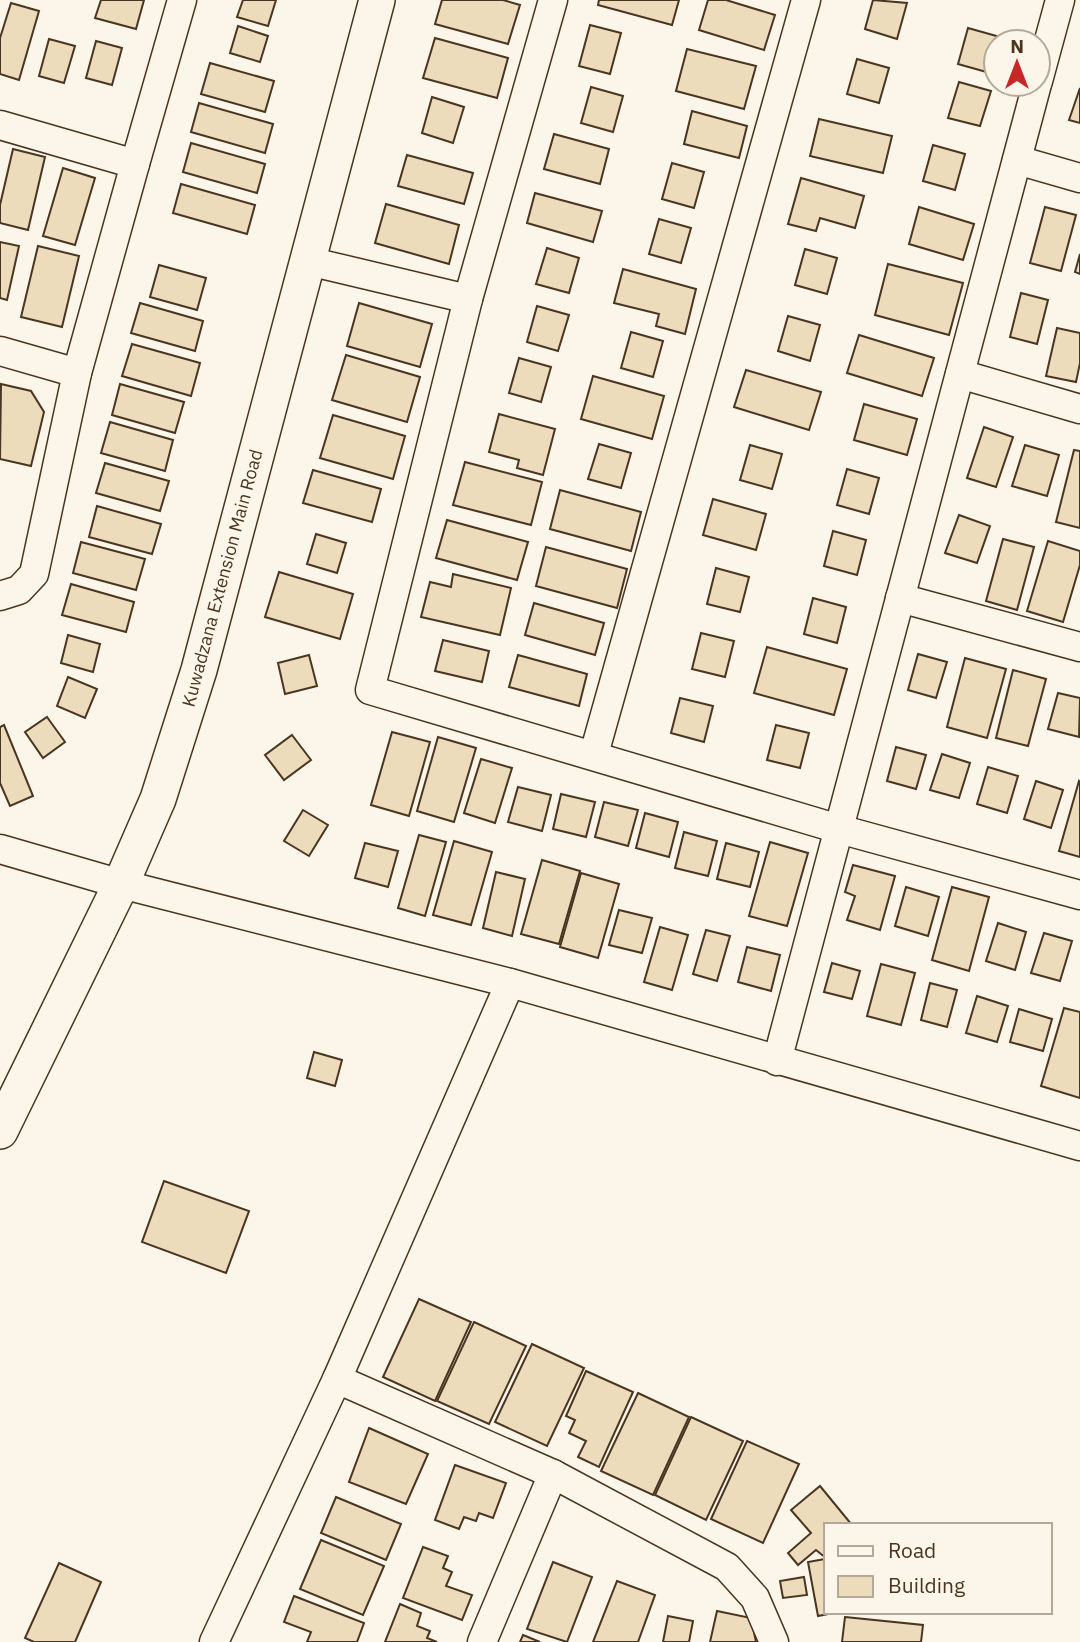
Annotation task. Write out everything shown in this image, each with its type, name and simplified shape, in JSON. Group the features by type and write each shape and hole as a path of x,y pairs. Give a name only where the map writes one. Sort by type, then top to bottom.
{"street":[{"path":"0,596 19,590 34,574 77,373 182,0"},
{"name":"Kuwadzana Extension Main Road","path":"0,1131 121,884 158,799 199,670 377,0"},
{"path":"554,0 468,299 370,690 594,754 839,829 1080,895"},
{"path":"594,754 806,0"},
{"path":"1052,29 1060,0"},
{"path":"777,1061 1033,98"},
{"path":"0,125 135,164"},
{"path":"1017,160 1080,178"},
{"path":"308,261 468,299"},
{"path":"0,351 77,373"},
{"path":"960,374 1080,410"},
{"path":"900,598 1080,647"},
{"path":"0,849 121,884 510,983 1080,1146"},
{"path":"214,1642 337,1379 510,983"},
{"path":"337,1379 553,1474 727,1567 755,1598 774,1642"},
{"path":"482,1642 553,1474"}],"building":[{"path":"101,0 144,0 136,29 95,18"},
{"path":"243,0 276,0 268,26 237,17"},
{"path":"442,0 503,0 520,5 508,44 435,24"},
{"path":"599,0 679,0 672,25 598,5"},
{"path":"708,0 726,0 775,15 764,50 699,30"},
{"path":"873,0 907,3 897,39 865,29"},
{"path":"11,3 39,11 19,80 0,74 0,38"},
{"path":"590,25 621,33 610,74 579,66"},
{"path":"238,26 268,36 260,62 230,53"},
{"path":"968,28 982,32 982,71 958,64"},
{"path":"435,38 508,58 497,98 423,78"},
{"path":"49,39 75,46 64,83 39,76"},
{"path":"96,41 122,48 112,85 86,78"},
{"path":"687,49 756,66 744,109 676,91"},
{"path":"857,59 889,68 879,103 847,94"},
{"path":"210,63 274,81 265,112 201,94"},
{"path":"959,82 982,88 982,98 989,98 980,126 948,118"},
{"path":"591,87 623,96 613,132 581,123"},
{"path":"1080,88 1080,123 1069,120"},
{"path":"432,97 464,107 453,143 422,133"},
{"path":"199,103 273,124 265,153 191,132"},
{"path":"692,111 747,126 739,158 684,144"},
{"path":"819,119 892,136 883,173 810,156"},
{"path":"554,134 609,149 600,184 544,169"},
{"path":"191,143 265,164 257,193 183,172"},
{"path":"933,145 965,154 955,190 923,181"},
{"path":"13,149 45,157 28,230 0,223 0,205"},
{"path":"407,155 473,173 464,204 398,186"},
{"path":"672,163 704,172 694,208 662,199"},
{"path":"63,168 95,178 75,245 43,236"},
{"path":"801,178 864,196 855,228 820,218 816,231 788,224"},
{"path":"181,184 255,205 247,234 173,213"},
{"path":"535,193 602,211 593,242 527,223"},
{"path":"386,204 459,225 449,264 375,243"},
{"path":"919,207 974,224 963,260 909,244"},
{"path":"1045,207 1076,215 1061,271 1030,263"},
{"path":"659,219 691,228 681,263 649,254"},
{"path":"0,242 19,246 7,300 0,298"},
{"path":"38,246 79,256 62,327 21,317"},
{"path":"547,248 579,258 569,293 536,284"},
{"path":"805,249 837,258 827,294 795,285"},
{"path":"1080,254 1080,274 1075,272"},
{"path":"888,264 963,283 949,335 875,315"},
{"path":"159,265 206,278 197,310 150,297"},
{"path":"623,269 696,289 685,334 656,326 659,314 614,303"},
{"path":"1021,293 1048,300 1037,344 1010,337"},
{"path":"140,303 203,321 195,351 131,333"},
{"path":"359,303 432,324 420,367 347,346"},
{"path":"537,306 569,315 558,351 527,342"},
{"path":"788,316 820,325 810,361 778,351"},
{"path":"1057,328 1080,333 1080,363 1076,382 1046,376"},
{"path":"631,332 663,341 653,377 621,368"},
{"path":"859,335 934,358 922,396 847,373"},
{"path":"132,344 200,363 191,396 122,376"},
{"path":"346,355 420,377 407,422 332,400"},
{"path":"519,358 551,367 541,402 509,393"},
{"path":"746,370 821,392 809,430 734,407"},
{"path":"593,376 664,396 652,439 581,419"},
{"path":"1,384 31,391 44,412 31,466 0,459"},
{"path":"120,384 184,402 175,433 112,415"},
{"path":"864,404 917,419 907,455 854,440"},
{"path":"499,414 555,429 543,475 517,468 519,460 489,452"},
{"path":"333,415 405,436 393,479 320,458"},
{"path":"110,422 173,440 165,471 101,453"},
{"path":"984,427 1013,437 996,487 967,478"},
{"path":"599,444 631,453 621,488 588,479"},
{"path":"750,445 782,454 772,489 740,480"},
{"path":"1025,445 1059,455 1047,496 1012,486"},
{"path":"1074,450 1080,451 1080,528 1056,522"},
{"path":"465,462 542,482 531,525 453,505"},
{"path":"105,463 169,481 160,511 96,493"},
{"path":"847,469 879,478 869,514 837,505"},
{"path":"313,470 381,489 372,522 303,503"},
{"path":"560,490 641,512 631,551 550,529"},
{"path":"713,499 766,514 756,550 703,535"},
{"path":"97,506 161,524 152,554 89,537"},
{"path":"959,515 990,526 977,563 945,553"},
{"path":"447,520 528,542 517,580 436,558"},
{"path":"833,531 866,540 857,575 824,566"},
{"path":"316,534 346,543 337,573 307,564"},
{"path":"1003,539 1034,547 1017,610 986,601"},
{"path":"1048,541 1080,551 1080,565 1063,622 1027,611"},
{"path":"81,542 145,559 136,590 73,573"},
{"path":"546,547 627,569 617,608 536,586"},
{"path":"716,568 749,577 740,612 707,604"},
{"path":"279,572 353,594 340,639 265,617"},
{"path":"453,574 511,588 500,635 421,617 430,582 451,587"},
{"path":"71,584 134,602 126,632 62,615"},
{"path":"813,598 846,607 837,643 804,634"},
{"path":"534,603 604,623 595,655 525,635"},
{"path":"701,633 734,641 725,677 692,669"},
{"path":"68,635 100,644 93,672 61,663"},
{"path":"443,640 489,651 482,682 435,671"},
{"path":"767,647 847,669 834,715 754,693"},
{"path":"918,654 947,662 936,698 908,690"},
{"path":"309,655 317,686 285,694 278,663"},
{"path":"518,655 587,674 579,706 509,687"},
{"path":"965,658 1006,669 987,738 947,727"},
{"path":"1013,670 1046,679 1028,746 996,738"},
{"path":"68,677 97,689 85,718 57,706"},
{"path":"1058,693 1080,698 1079,737 1048,729"},
{"path":"680,698 713,706 704,742 671,733"},
{"path":"47,717 65,742 43,758 25,732"},
{"path":"4,725 33,796 10,806 0,783 0,727"},
{"path":"776,725 809,733 800,768 767,760"},
{"path":"392,732 430,742 409,816 371,805"},
{"path":"292,735 311,760 284,780 265,755"},
{"path":"438,737 476,748 454,822 417,811"},
{"path":"896,747 926,755 916,789 887,781"},
{"path":"942,754 970,763 959,798 930,790"},
{"path":"481,759 512,768 495,823 464,813"},
{"path":"988,767 1018,776 1007,813 977,804"},
{"path":"1036,781 1063,790 1051,828 1024,819"},
{"path":"1080,782 1080,857 1059,851"},
{"path":"518,787 551,795 542,831 508,822"},
{"path":"561,794 595,802 586,837 553,829"},
{"path":"604,802 638,810 628,846 595,837"},
{"path":"303,810 328,825 309,856 284,841"},
{"path":"645,813 678,822 669,857 636,848"},
{"path":"684,832 717,841 708,876 675,868"},
{"path":"419,835 446,842 425,916 398,908"},
{"path":"454,841 492,852 471,925 433,915"},
{"path":"770,842 808,853 787,926 749,916"},
{"path":"365,843 398,851 388,887 355,878"},
{"path":"726,843 759,852 750,887 717,879"},
{"path":"542,860 580,871 559,944 521,934"},
{"path":"853,865 895,876 880,930 847,920 855,896 845,892"},
{"path":"496,872 525,879 512,936 483,928"},
{"path":"581,873 619,884 598,958 560,947"},
{"path":"906,887 939,897 928,936 895,926"},
{"path":"952,887 989,897 969,971 932,960"},
{"path":"619,910 652,918 642,953 609,945"},
{"path":"998,923 1026,932 1015,970 986,961"},
{"path":"660,927 688,935 672,990 644,982"},
{"path":"706,930 730,936 717,981 693,974"},
{"path":"1044,933 1072,941 1060,981 1031,973"},
{"path":"747,947 780,955 771,991 738,982"},
{"path":"832,963 860,971 852,999 824,992"},
{"path":"881,964 915,973 901,1025 867,1016"},
{"path":"930,983 957,990 947,1027 921,1020"},
{"path":"977,996 1008,1006 997,1042 966,1033"},
{"path":"1064,1008 1080,1012 1080,1098 1041,1086"},
{"path":"1019,1009 1052,1019 1043,1051 1010,1042"},
{"path":"314,1052 342,1060 335,1086 307,1078"},
{"path":"164,1181 249,1211 226,1273 142,1242"},
{"path":"419,1299 471,1322 435,1401 383,1377"},
{"path":"474,1322 526,1346 489,1424 437,1401"},
{"path":"532,1344 584,1368 547,1446 495,1422"},
{"path":"586,1371 633,1392 599,1467 578,1457 586,1441 569,1433 575,1420 566,1416"},
{"path":"638,1393 689,1417 653,1495 601,1471"},
{"path":"691,1417 743,1441 706,1520 655,1495"},
{"path":"369,1428 428,1454 406,1504 349,1482"},
{"path":"747,1441 799,1464 763,1543 711,1519"},
{"path":"455,1465 506,1483 493,1518 479,1513 476,1521 464,1517 459,1529 435,1520"},
{"path":"820,1486 850,1523 824,1523 824,1556 816,1550 798,1565 788,1553 811,1533 791,1510"},
{"path":"336,1497 401,1524 386,1560 321,1533"},
{"path":"321,1540 384,1566 363,1615 300,1589"},
{"path":"423,1547 448,1556 443,1568 452,1572 446,1586 472,1595 462,1620 403,1598"},
{"path":"824,1559 824,1614 828,1614 818,1616 808,1562"},
{"path":"553,1562 592,1577 567,1642 527,1629"},
{"path":"59,1563 101,1582 75,1642 34,1642 25,1638"},
{"path":"804,1577 807,1595 783,1598 780,1581"},
{"path":"617,1581 655,1595 638,1642 593,1642"},
{"path":"294,1596 364,1623 357,1642 307,1642 311,1632 284,1622"},
{"path":"400,1604 421,1613 417,1626 430,1631 427,1638 437,1642 385,1642"},
{"path":"717,1611 751,1618 756,1642 710,1642"},
{"path":"668,1616 693,1621 689,1642 663,1642"},
{"path":"845,1617 923,1625 921,1642 842,1642"},
{"path":"523,1635 540,1642 520,1642"}]}
